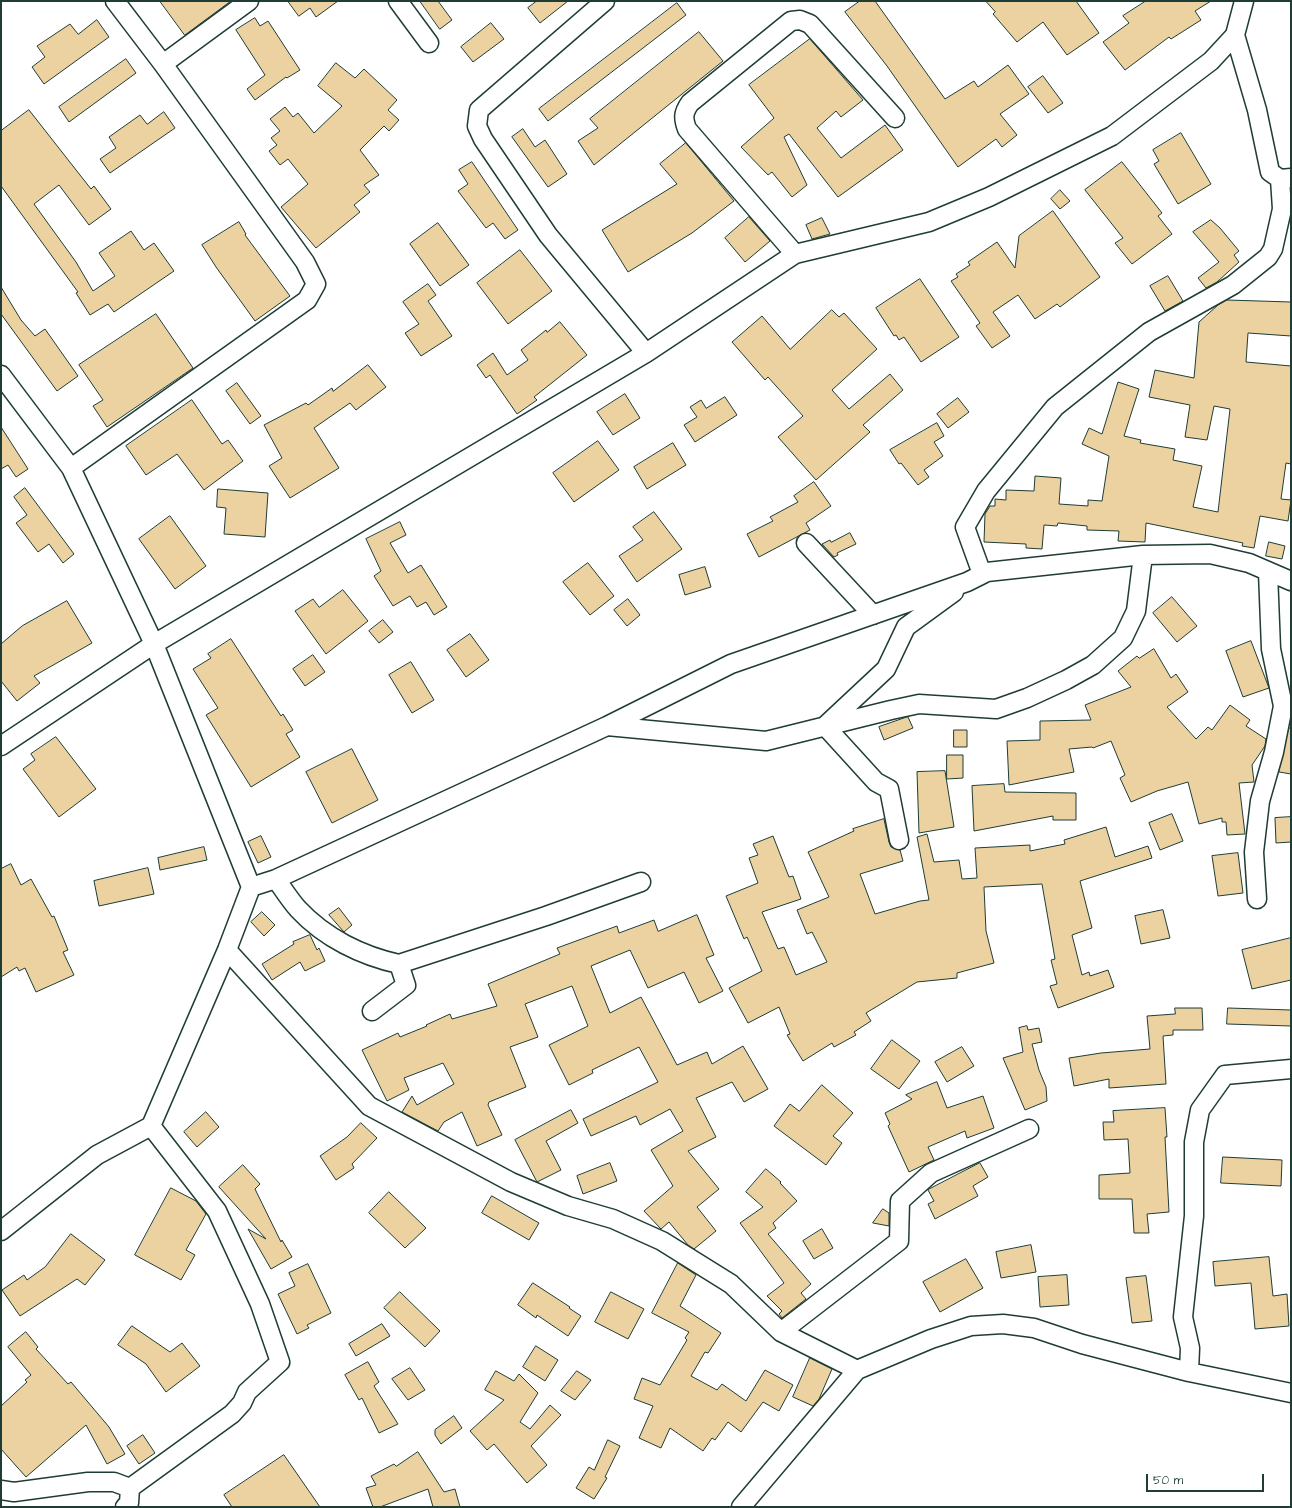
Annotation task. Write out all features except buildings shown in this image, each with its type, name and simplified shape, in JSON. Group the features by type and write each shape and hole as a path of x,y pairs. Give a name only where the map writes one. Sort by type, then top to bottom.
{"street":[{"path":"71,468 307,300 316,284 305,262 163,64 115,1"},
{"path":"163,64 249,1"},
{"path":"398,1 429,43"},
{"path":"605,1 478,110 477,126 483,140 548,235 646,353"},
{"path":"1,746 154,644 646,353 795,254 929,222 990,197 1112,136 1211,61 1234,35 1244,1"},
{"path":"795,254 687,129 683,117 685,110 690,103 791,21 800,20 810,24 895,118"},
{"path":"974,578 965,526 986,491 1054,407 1149,332 1233,285 1268,257 1273,249 1282,209 1286,178 1270,172 1257,110 1234,35"},
{"path":"1,374 71,468 154,644 251,887 228,950 151,1126 97,1155 1,1231"},
{"path":"806,543 873,615"},
{"path":"251,887 276,879 607,726 731,664 974,578 1143,555 1210,554 1249,563 1268,572 1291,580"},
{"path":"607,726 766,741 920,704 996,709 1027,698 1066,680 1093,665 1124,638 1136,611 1143,555"},
{"path":"1257,899 1254,852 1260,801 1274,752 1283,706 1272,649 1268,572"},
{"path":"825,726 886,669 906,627 974,578"},
{"path":"825,726 876,782 889,788 899,840"},
{"path":"276,879 298,909 316,926 344,944 382,960 399,964 546,916 641,882"},
{"path":"228,950 369,1106 511,1182 568,1206 613,1219 662,1241 731,1284 781,1332 857,1370"},
{"path":"372,1012 406,985 399,964"},
{"path":"1189,1372 1190,1348 1182,1317 1194,1216 1194,1142 1200,1110 1225,1075 1291,1069"},
{"path":"130,1488 232,1414 242,1403 247,1392 280,1362 260,1304 217,1211 151,1126"},
{"path":"781,1332 900,1241 900,1201 931,1173 1029,1129"},
{"path":"741,1507 857,1370 931,1339 971,1326 1003,1324 1034,1328 1082,1344 1189,1372 1291,1393"},
{"path":"1,1490 14,1492 94,1482 114,1482 130,1488"},
{"path":"125,1507 129,1504 130,1488"}]}
